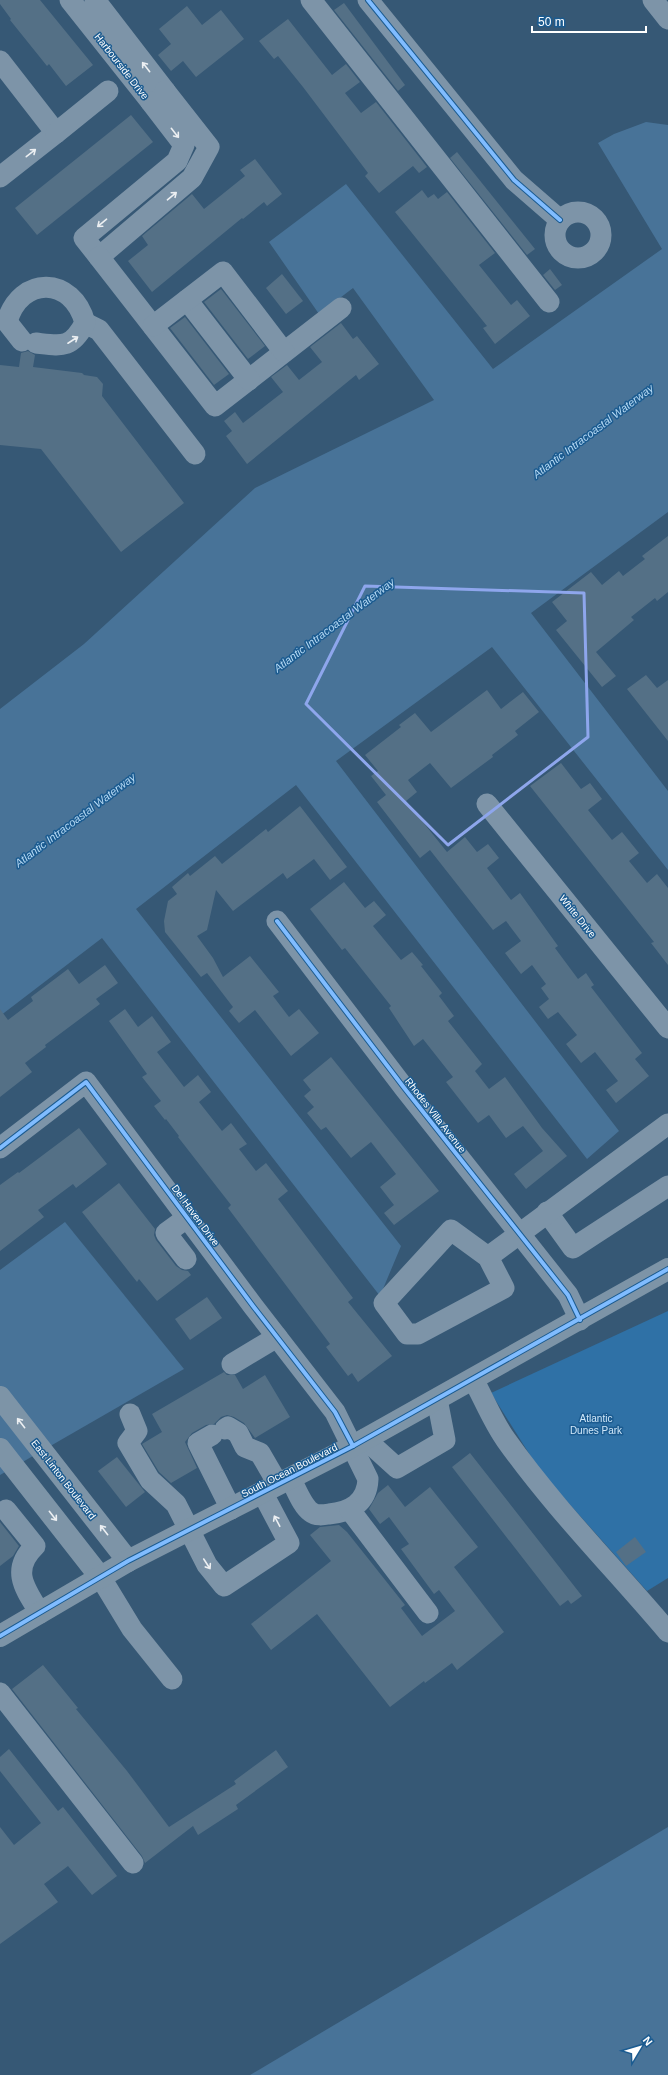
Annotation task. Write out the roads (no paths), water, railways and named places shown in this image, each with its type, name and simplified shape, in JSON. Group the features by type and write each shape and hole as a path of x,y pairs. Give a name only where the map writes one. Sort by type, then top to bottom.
{"main road":[{"name":"South Ocean Boulevard","path":"0,1636 128,1561 359,1443 580,1320 668,1269"},
{"name":"East Linton Boulevard","path":"0,1397 128,1561"},
{"path":"0,1449 101,1578"}],"street":[{"name":"Harbourside Drive","path":"70,0 158,97"},
{"name":"Harbourside Drive","path":"95,0 158,97"},
{"path":"311,0 549,302"},
{"path":"368,0 514,180 560,220"},
{"path":"653,0 668,19"},
{"path":"0,61 56,133"},
{"path":"0,177 108,92"},
{"path":"158,97 184,145 177,161 84,238 215,406 341,308"},
{"path":"99,258 192,178 209,147 158,97"},
{"path":"136,194 151,213"},
{"path":"153,326 223,272 284,352"},
{"path":"86,323 78,337 62,346 29,342 3,323 18,299 28,292 47,288 65,292 75,300 82,311 86,323 99,330 195,454"},
{"path":"187,300 249,380"},
{"name":"White Drive","path":"487,804 668,1028"},
{"name":"Rhodes Villa Avenue","path":"277,921 405,1089 568,1295 580,1320"},
{"name":"Del Haven Drive","path":"0,1148 86,1082 277,1337 359,1443 368,1479 368,1489 350,1510"},
{"path":"488,1257 668,1124"},
{"path":"547,1212 573,1248 668,1186"},
{"path":"186,1259 166,1233 188,1217"},
{"path":"451,1230 488,1257 504,1288 418,1334 407,1334 384,1303 451,1230"},
{"path":"232,1364 277,1337"},
{"path":"473,1379 505,1439 553,1503 608,1565 630,1587 668,1632"},
{"path":"359,1443 397,1468 445,1440 437,1399"},
{"path":"130,1414 137,1431 128,1443 150,1480 176,1504 207,1565 224,1586 288,1543 277,1485 260,1453 245,1447 238,1434 228,1427 198,1442 231,1509"},
{"path":"277,1485 313,1514 324,1515 350,1510 428,1613"},
{"path":"6,1510 35,1546 26,1557 21,1572 22,1582 40,1613"},
{"path":"101,1578 132,1629 172,1679"},
{"path":"0,1693 133,1863"}],"water":[{"name":"Atlantic Intracoastal Waterway","path":"646,122 668,125 668,512 531,613 668,791 668,870 492,647 336,761 619,1131 587,1159 296,785 136,909 401,1246 380,1296 102,938 0,1016 0,709 84,644 255,488 434,400 353,288 319,314 269,242 346,184 493,369 662,249 598,143 614,134"},
{"path":"65,1222 184,1369 0,1475 0,1270"},
{"path":"668,1827 668,2075 250,2075"}],"park label":[{"name":"Atlantic Dunes Park","path":"596,1424"}]}
